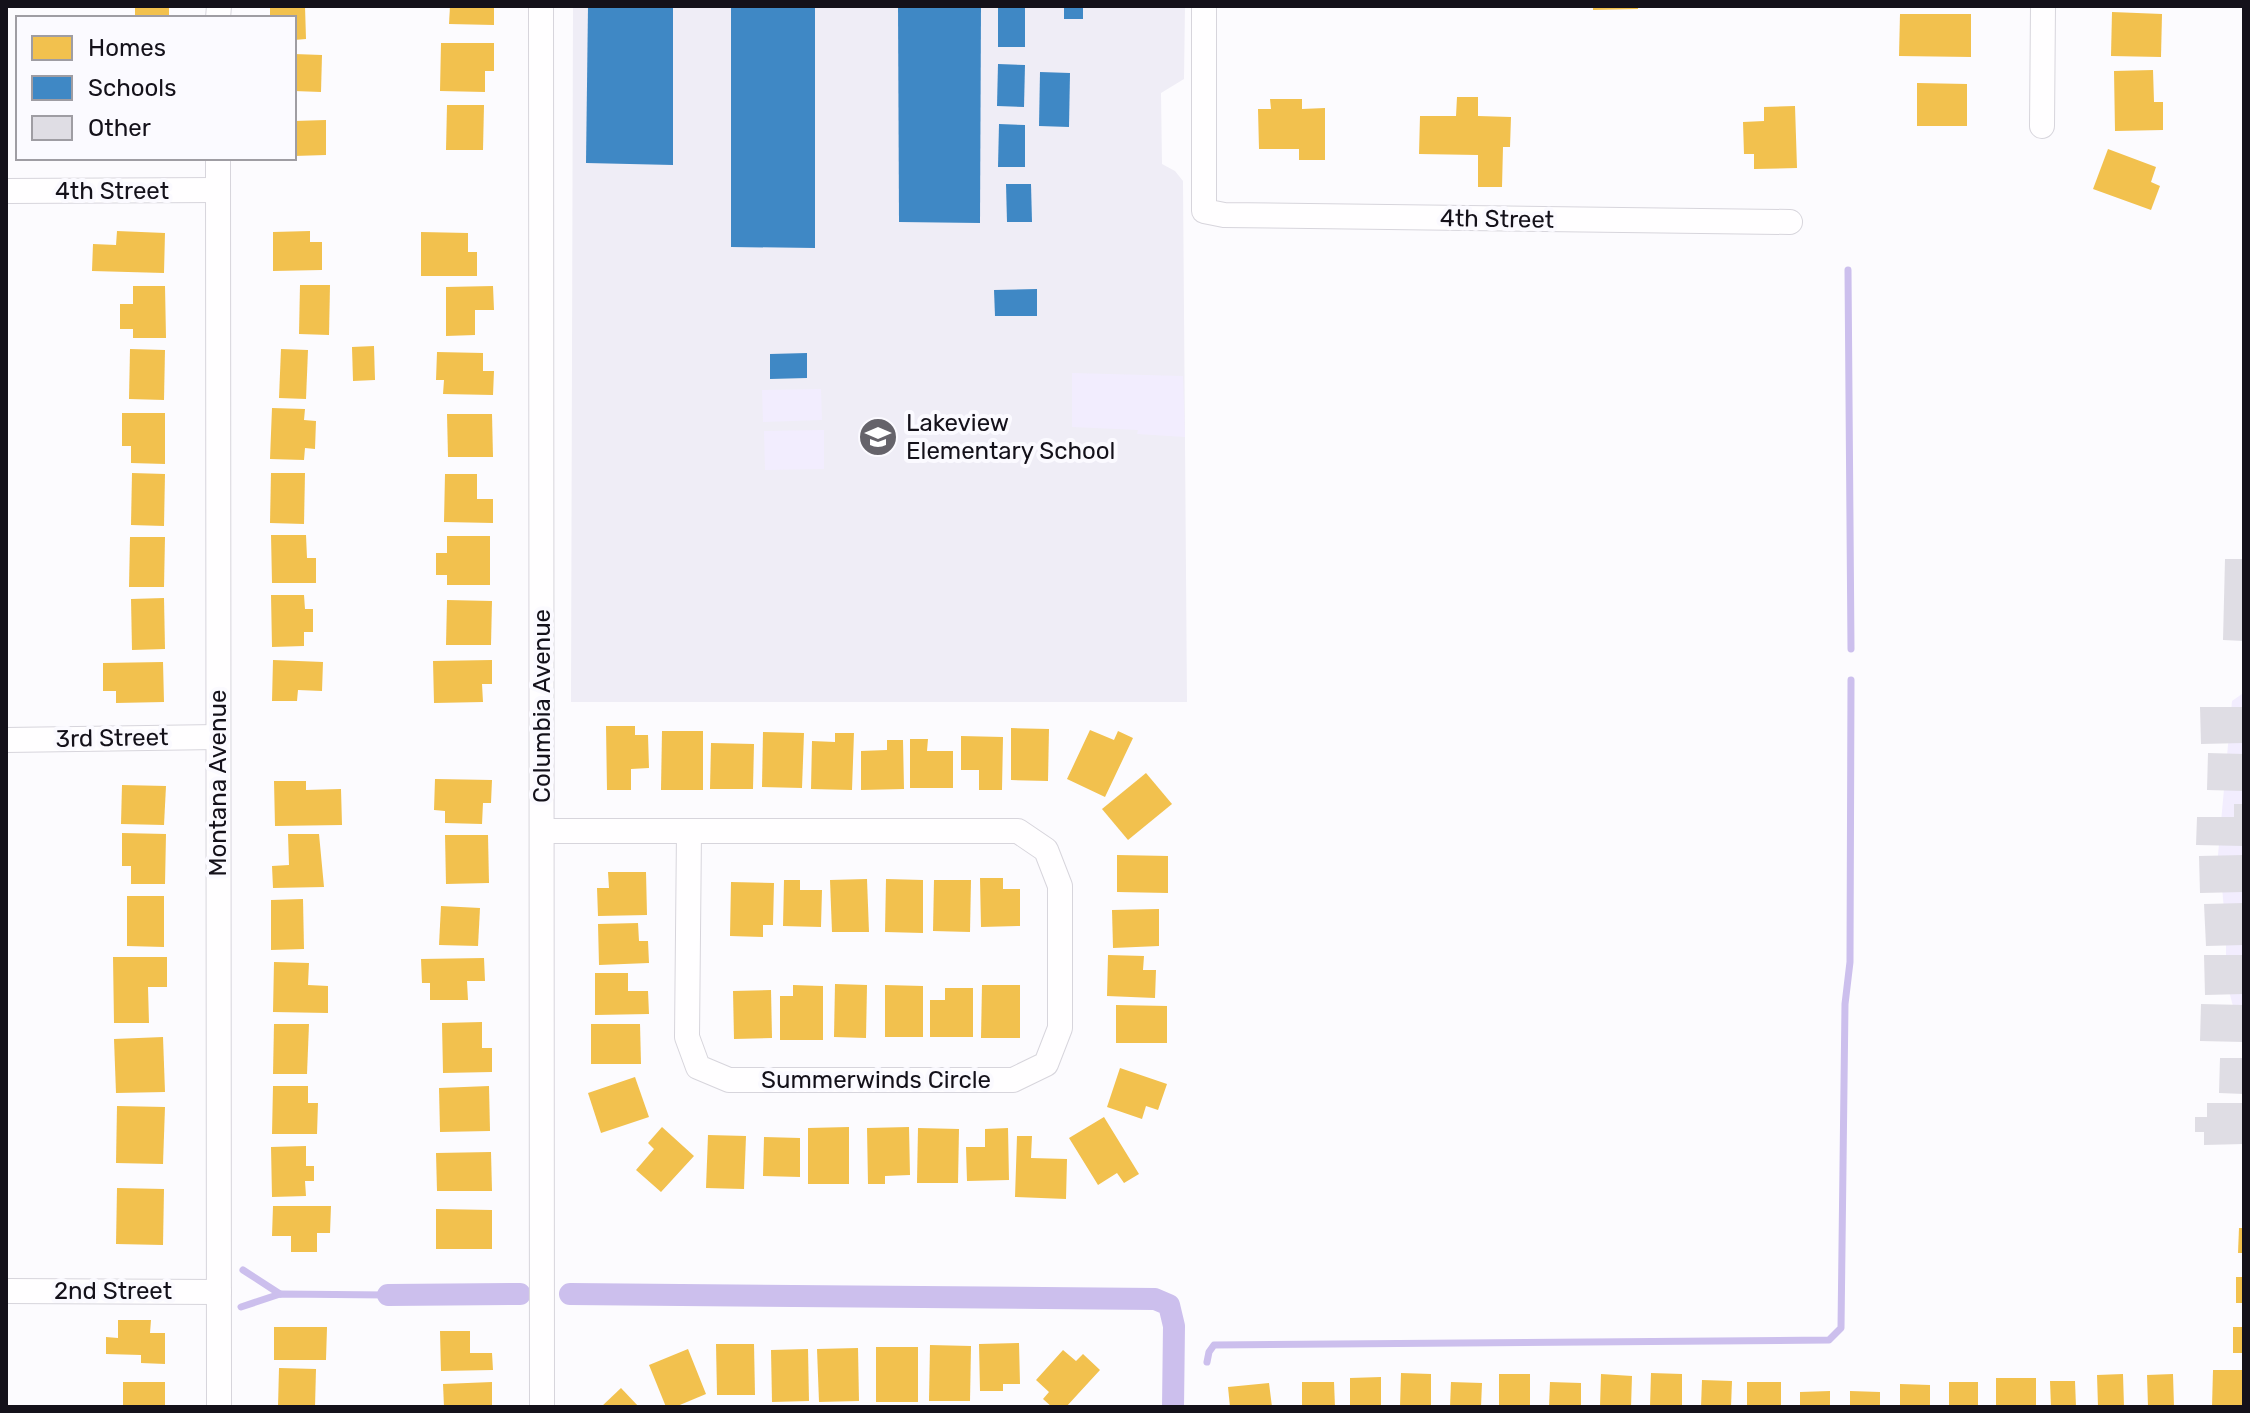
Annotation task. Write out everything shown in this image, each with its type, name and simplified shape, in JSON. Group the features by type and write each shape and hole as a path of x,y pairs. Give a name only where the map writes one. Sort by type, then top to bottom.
{"street":[{"name":"Columbia Avenue","path":"541,6 542,1407"},
{"name":"4th Street","path":"1204,6 1204,211 1224,215 1790,222"},
{"path":"2042,126 2043,6"},
{"name":"Montana Avenue","path":"218,160 219,1407"},
{"name":"4th Street","path":"6,191 218,190"},
{"name":"3rd Street","path":"6,740 218,737"},
{"name":"Summerwinds Circle","path":"542,831 689,831 1018,831 1046,850 1060,886 1060,1028 1046,1064 1013,1080 729,1080 698,1067 687,1037 689,831"},
{"name":"2nd Street","path":"6,1291 219,1292"}],"shaded area":[{"name":"Lakeview Elementary School","path":"573,6 1185,6 1184,79 1161,93 1162,164 1175,171 1183,181 1187,702 571,702"},
{"path":"1072,373 1183,376 1185,437 1137,434 1138,430 1072,427"},
{"path":"821,389 822,420 763,422 762,390"},
{"path":"824,430 824,469 765,470 764,431"},
{"path":"2244,682 2244,1047 2226,980 2221,876 2216,877 2232,701 2242,694"}],"building: Homes":[{"path":"135,6 169,6 169,16 135,16"},
{"path":"270,6 305,6 306,39 296,40 296,16 270,16"},
{"path":"450,6 494,6 494,25 449,24"},
{"path":"1593,6 1638,6 1638,9 1593,10"},
{"path":"2112,12 2162,14 2161,57 2111,56"},
{"path":"1900,14 1971,14 1971,57 1899,56"},
{"path":"441,43 494,43 494,71 485,71 485,92 440,91"},
{"path":"296,54 322,55 321,92 296,91"},
{"path":"2153,70 2154,102 2163,102 2163,130 2115,131 2114,71"},
{"path":"1917,83 1967,84 1967,126 1917,126"},
{"path":"1457,97 1478,97 1478,116 1511,117 1510,147 1503,147 1502,187 1478,187 1478,155 1419,154 1420,116 1456,116"},
{"path":"1270,99 1302,99 1302,109 1325,108 1325,160 1299,160 1299,149 1259,149 1258,109 1271,109"},
{"path":"447,105 484,105 483,150 446,150"},
{"path":"1795,106 1797,168 1754,169 1754,154 1744,154 1743,122 1764,121 1764,107"},
{"path":"326,120 326,155 296,156 296,121"},
{"path":"2108,149 2156,167 2151,182 2160,186 2151,210 2093,189"},
{"path":"117,231 165,233 164,273 92,271 93,244 116,245"},
{"path":"310,231 310,242 322,242 322,270 273,271 273,232"},
{"path":"421,232 468,233 468,252 477,252 477,276 421,276"},
{"path":"300,285 330,285 329,335 299,334"},
{"path":"133,286 165,286 166,338 133,338 133,329 120,329 120,304 133,304"},
{"path":"493,286 494,310 475,310 475,335 446,336 446,287"},
{"path":"374,346 375,380 353,381 352,347"},
{"path":"130,349 165,350 164,400 129,399"},
{"path":"281,349 308,350 306,399 279,398"},
{"path":"437,352 483,353 483,371 494,371 493,395 443,394 444,380 436,380"},
{"path":"272,408 305,409 304,420 316,421 315,449 305,448 304,460 270,459"},
{"path":"122,413 165,413 165,464 131,463 131,446 122,446"},
{"path":"447,414 492,414 493,457 448,457"},
{"path":"132,473 165,474 164,526 131,525"},
{"path":"271,473 305,473 304,524 270,523"},
{"path":"445,474 477,474 477,499 493,499 493,523 444,522"},
{"path":"271,535 306,535 307,558 316,558 316,583 272,583"},
{"path":"447,536 490,536 490,585 447,585 447,575 436,575 436,553 447,553"},
{"path":"130,537 165,537 164,587 129,587"},
{"path":"271,595 304,595 305,609 313,609 313,632 304,632 304,646 272,647"},
{"path":"164,598 165,649 132,650 131,599"},
{"path":"447,600 492,601 491,645 446,645"},
{"path":"273,660 323,662 322,691 298,690 297,701 272,701"},
{"path":"492,660 492,684 482,684 483,702 434,703 433,661"},
{"path":"163,662 164,702 116,703 116,691 103,691 103,663"},
{"path":"606,726 635,726 635,735 648,735 649,768 631,769 631,790 607,790"},
{"path":"1011,728 1049,729 1048,781 1011,780"},
{"path":"1090,730 1114,740 1118,731 1133,738 1105,797 1067,779"},
{"path":"662,731 703,731 703,790 661,790"},
{"path":"763,732 804,733 802,788 762,787"},
{"path":"835,733 854,733 852,790 811,789 812,741 835,742"},
{"path":"961,736 1003,737 1002,790 979,790 979,770 961,770"},
{"path":"910,739 928,739 927,751 953,751 953,788 910,788"},
{"path":"887,740 903,740 904,789 861,790 861,751 887,750"},
{"path":"711,743 754,744 753,789 710,789"},
{"path":"1146,773 1172,804 1128,840 1102,809"},
{"path":"435,779 492,780 491,803 483,803 482,824 445,823 445,811 434,810"},
{"path":"274,781 306,781 306,790 341,789 342,825 275,826"},
{"path":"122,785 166,786 164,825 121,824"},
{"path":"122,833 166,834 165,884 131,884 131,866 122,866"},
{"path":"288,834 319,834 324,887 273,888 272,866 289,865"},
{"path":"445,835 488,835 489,883 446,884"},
{"path":"1117,855 1168,856 1168,893 1117,892"},
{"path":"608,872 646,872 647,915 598,916 597,888 609,888"},
{"path":"980,878 1003,878 1003,889 1020,889 1020,926 981,927"},
{"path":"867,879 869,932 832,932 830,880"},
{"path":"886,879 923,880 923,933 885,932"},
{"path":"784,880 800,880 800,890 822,890 821,927 783,926"},
{"path":"934,880 971,880 970,932 933,931"},
{"path":"731,882 774,883 773,925 763,925 763,937 730,936"},
{"path":"127,896 164,896 164,947 127,946"},
{"path":"303,899 304,949 271,950 271,900"},
{"path":"441,906 480,908 478,946 439,945"},
{"path":"1159,909 1159,946 1113,948 1112,910"},
{"path":"638,923 639,941 648,941 649,963 599,965 598,924"},
{"path":"1108,955 1144,956 1143,970 1156,970 1155,998 1107,996"},
{"path":"113,957 167,957 167,987 148,987 149,1023 114,1023"},
{"path":"484,958 485,981 467,981 468,1000 430,1000 430,983 422,983 421,959"},
{"path":"274,962 309,963 308,985 328,986 328,1013 273,1012"},
{"path":"595,973 628,973 628,991 648,991 649,1014 595,1015"},
{"path":"835,984 867,985 866,1038 834,1037"},
{"path":"793,985 823,986 823,1040 780,1040 780,996 793,996"},
{"path":"885,985 923,986 923,1037 885,1037"},
{"path":"982,985 1020,985 1020,1038 981,1038"},
{"path":"945,988 973,988 973,1037 930,1037 930,1000 945,1000"},
{"path":"771,990 772,1038 734,1039 733,991"},
{"path":"1116,1005 1167,1006 1167,1043 1116,1043"},
{"path":"482,1022 482,1048 492,1048 492,1072 443,1073 442,1023"},
{"path":"274,1024 309,1024 307,1074 273,1074"},
{"path":"591,1024 640,1024 641,1064 591,1064"},
{"path":"163,1037 165,1092 116,1093 114,1039"},
{"path":"1120,1068 1167,1084 1158,1110 1146,1106 1142,1119 1107,1107"},
{"path":"635,1077 649,1117 601,1133 588,1093"},
{"path":"273,1086 308,1086 308,1103 318,1103 317,1134 272,1134"},
{"path":"489,1086 490,1131 440,1132 439,1088"},
{"path":"117,1106 165,1107 163,1164 116,1163"},
{"path":"1104,1117 1139,1174 1124,1183 1117,1173 1098,1185 1069,1138"},
{"path":"662,1127 694,1156 661,1192 636,1170 654,1149 648,1143"},
{"path":"849,1127 849,1184 808,1184 808,1128"},
{"path":"909,1127 910,1175 885,1176 885,1184 868,1184 867,1128"},
{"path":"918,1128 959,1129 958,1183 917,1183"},
{"path":"1008,1128 1009,1180 967,1181 966,1147 985,1147 985,1129"},
{"path":"708,1135 746,1136 744,1189 706,1188"},
{"path":"1017,1136 1032,1136 1031,1158 1067,1159 1066,1199 1015,1197"},
{"path":"764,1137 800,1138 800,1177 763,1176"},
{"path":"306,1146 306,1166 314,1166 314,1181 305,1181 306,1196 272,1197 271,1147"},
{"path":"491,1152 492,1191 437,1191 436,1153"},
{"path":"117,1188 164,1189 163,1245 116,1244"},
{"path":"273,1206 331,1206 330,1233 317,1233 317,1252 291,1252 291,1236 272,1236"},
{"path":"436,1209 492,1210 492,1249 436,1249"},
{"path":"2239,1228 2244,1228 2244,1253 2238,1253"},
{"path":"2236,1277 2244,1277 2244,1303 2236,1303"},
{"path":"118,1320 151,1320 150,1333 165,1333 165,1364 141,1363 141,1355 106,1354 106,1337 118,1338"},
{"path":"274,1327 327,1327 326,1360 274,1360"},
{"path":"2233,1327 2244,1327 2244,1353 2233,1353"},
{"path":"440,1331 470,1331 470,1353 492,1353 493,1370 441,1371"},
{"path":"1019,1343 1020,1384 1003,1384 1003,1391 980,1391 979,1344"},
{"path":"716,1344 754,1344 755,1395 717,1395"},
{"path":"930,1345 971,1346 970,1401 929,1401"},
{"path":"876,1347 918,1347 918,1402 876,1402"},
{"path":"858,1348 859,1401 819,1402 817,1349"},
{"path":"688,1349 706,1394 675,1407 666,1407 649,1365"},
{"path":"808,1349 809,1401 772,1402 771,1350"},
{"path":"1063,1350 1076,1361 1083,1354 1100,1370 1066,1407 1052,1407 1043,1399 1049,1392 1036,1380"},
{"path":"279,1368 316,1369 315,1407 278,1407"},
{"path":"2213,1370 2244,1370 2242,1407 2212,1407"},
{"path":"1401,1373 1431,1374 1431,1407 1400,1407"},
{"path":"1651,1373 1682,1374 1682,1407 1650,1407"},
{"path":"1499,1374 1530,1374 1530,1407 1499,1407"},
{"path":"1601,1374 1632,1376 1631,1407 1600,1407"},
{"path":"2123,1374 2124,1407 2098,1407 2097,1375"},
{"path":"2173,1374 2174,1407 2148,1407 2147,1375"},
{"path":"1381,1377 1381,1407 1350,1407 1350,1378"},
{"path":"1996,1378 2036,1378 2036,1407 1996,1407"},
{"path":"1702,1380 1732,1381 1731,1407 1701,1407"},
{"path":"2050,1381 2075,1381 2076,1407 2051,1407"},
{"path":"123,1382 165,1382 165,1407 123,1407"},
{"path":"492,1382 492,1407 444,1407 443,1384"},
{"path":"1302,1382 1334,1382 1335,1407 1302,1407"},
{"path":"1451,1382 1482,1383 1481,1407 1450,1407"},
{"path":"1550,1382 1581,1383 1581,1407 1549,1407"},
{"path":"1747,1382 1781,1382 1781,1407 1747,1407"},
{"path":"1949,1382 1978,1382 1978,1407 1949,1407"},
{"path":"1269,1383 1272,1407 1230,1407 1228,1387"},
{"path":"1900,1384 1930,1385 1930,1407 1900,1407"},
{"path":"621,1388 639,1407 601,1407"},
{"path":"1830,1391 1830,1407 1800,1407 1800,1392"},
{"path":"1850,1391 1880,1392 1880,1407 1850,1407"}],"building: Schools":[{"path":"588,6 673,6 673,165 586,163"},
{"path":"731,6 815,6 815,248 731,247"},
{"path":"898,6 981,6 980,223 899,222"},
{"path":"998,6 1025,6 1025,47 998,47"},
{"path":"1064,6 1083,6 1083,19 1064,19"},
{"path":"998,64 1025,65 1024,107 997,106"},
{"path":"1040,72 1070,73 1069,127 1039,126"},
{"path":"999,124 1025,125 1025,167 998,167"},
{"path":"1006,184 1031,184 1032,222 1007,222"},
{"path":"1037,289 1037,316 995,316 994,290"},
{"path":"807,353 807,378 770,379 770,354"}],"building: Other":[{"path":"2225,559 2244,559 2244,641 2223,640"},
{"path":"2200,707 2244,707 2244,743 2201,744"},
{"path":"2208,753 2244,754 2244,791 2207,790"},
{"path":"2234,804 2244,804 2244,846 2196,845 2197,817 2234,817"},
{"path":"2244,855 2244,892 2200,893 2199,856"},
{"path":"2244,903 2244,945 2206,946 2204,904"},
{"path":"2204,955 2244,955 2244,994 2205,995"},
{"path":"2201,1004 2244,1005 2244,1042 2200,1041"},
{"path":"2220,1058 2244,1058 2244,1094 2219,1093"},
{"path":"2207,1103 2244,1103 2244,1144 2204,1145 2204,1132 2195,1132 2195,1117 2207,1117"}],"waterway":[{"path":"1848,270 1851,649"},
{"path":"1207,1362 1214,1345 1829,1340 1841,1328 1845,1004 1850,962 1851,680"},
{"path":"243,1270 280,1294"},
{"path":"241,1307 280,1294 388,1295"},
{"path":"388,1295 520,1294"},
{"path":"570,1294 1155,1299 1169,1305 1174,1326 1173,1407"}],"place":[{"name":"Lakeview Elementary School","path":"878,437"}]}
